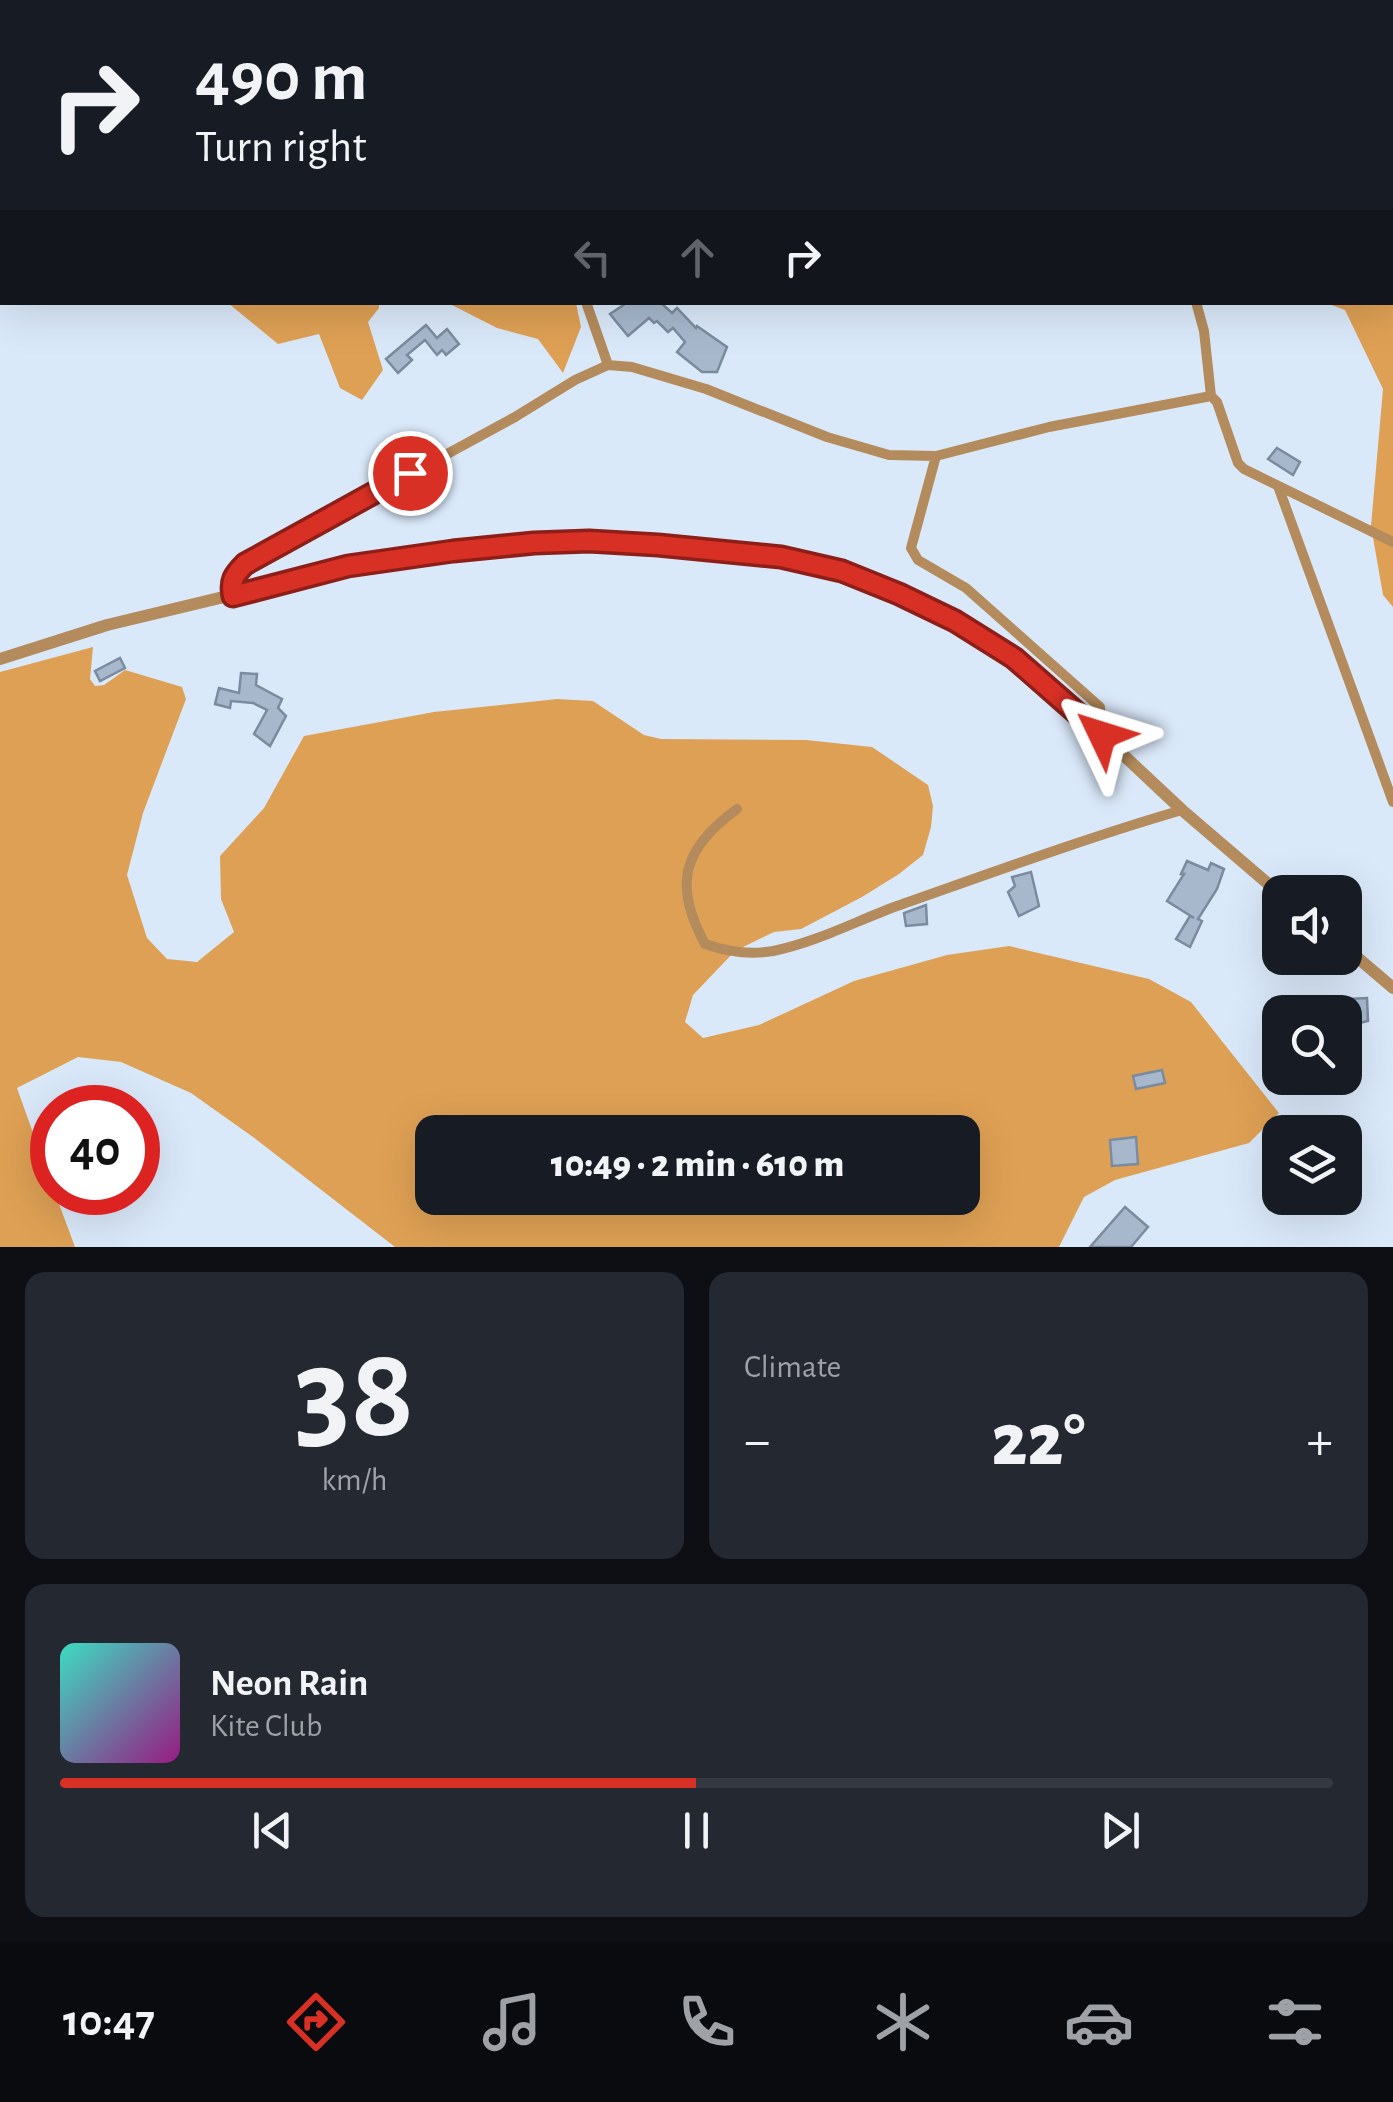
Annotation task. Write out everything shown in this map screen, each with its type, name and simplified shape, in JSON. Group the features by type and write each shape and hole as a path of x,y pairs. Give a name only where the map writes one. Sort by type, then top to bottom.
{"street":[{"path":"587,305 608,364"},
{"path":"1197,305 1211,396 1217,402 1238,463 1244,470 1393,542"},
{"path":"233,596 230,583 245,564 608,364 632,367 706,389 828,437 889,454 936,456 1048,427 1211,396"},
{"path":"936,456 911,548 918,560 966,588 1100,707 1102,735"},
{"path":"1278,485 1393,802"},
{"path":"0,659 107,626 348,566 453,551 589,541 781,557 842,571 899,594 955,621 1014,658 1262,879"},
{"path":"737,809 705,838 690,861 684,888 705,944 742,953 770,952 807,942 1120,828 1182,810"},
{"path":"1362,962 1393,988"}],"shaded area":[{"path":"230,305 379,305 368,322 383,370 362,400 340,388 319,334 278,344"},
{"path":"452,305 576,305 581,327 563,373 538,339 497,328"},
{"path":"1331,305 1393,305 1393,607 1383,595 1371,526 1383,389 1345,310"},
{"path":"93,647 90,679 95,686 104,685 125,670 182,687 186,699 143,813 127,875 147,938 167,959 197,962 234,932 221,899 220,856 264,808 304,736 434,712 557,699 593,701 644,735 661,739 806,740 872,747 928,785 933,806 923,855 862,897 801,929 774,932 735,951 693,995 685,1022 703,1038 759,1025 854,981 947,955 1009,946 1149,979 1191,1002 1279,1113 1262,1115 1262,1130 1249,1143 1115,1180 1084,1197 1059,1247 395,1247 191,1093 121,1062 78,1057 17,1088 30,1124 30,1215 63,1215 75,1247 0,1247 0,672"}],"building":[{"path":"624,305 663,305 672,313 677,308 696,328 727,347 717,372 702,372 677,352 685,342 673,328 668,332 649,318 628,336 610,314"},
{"path":"426,325 437,338 447,329 459,344 446,355 442,350 437,355 425,340 407,355 412,360 398,373 386,359"},
{"path":"1277,448 1300,462 1293,475 1268,459"},
{"path":"120,658 125,668 100,681 95,671"},
{"path":"241,673 257,674 256,685 282,699 278,708 286,716 270,746 254,734 267,710 253,703 231,701 230,708 215,704 219,688 239,693"},
{"path":"1187,861 1208,870 1211,863 1224,869 1217,889 1198,919 1202,921 1190,947 1176,939 1190,916 1194,918 1167,901 1184,874"},
{"path":"1031,872 1039,906 1019,916 1008,892 1015,886 1012,877"},
{"path":"926,905 927,924 906,926 904,913"},
{"path":"1362,998 1367,998 1368,1021 1362,1022"},
{"path":"1162,1070 1165,1083 1136,1089 1133,1076"},
{"path":"1136,1137 1138,1164 1112,1166 1110,1140"},
{"path":"1125,1207 1148,1227 1131,1247 1090,1247"}],"route":[{"path":"410,473 245,564 230,583 233,596 348,566 534,543 589,541 781,557 842,571 955,621 1014,658 1102,735"}]}
